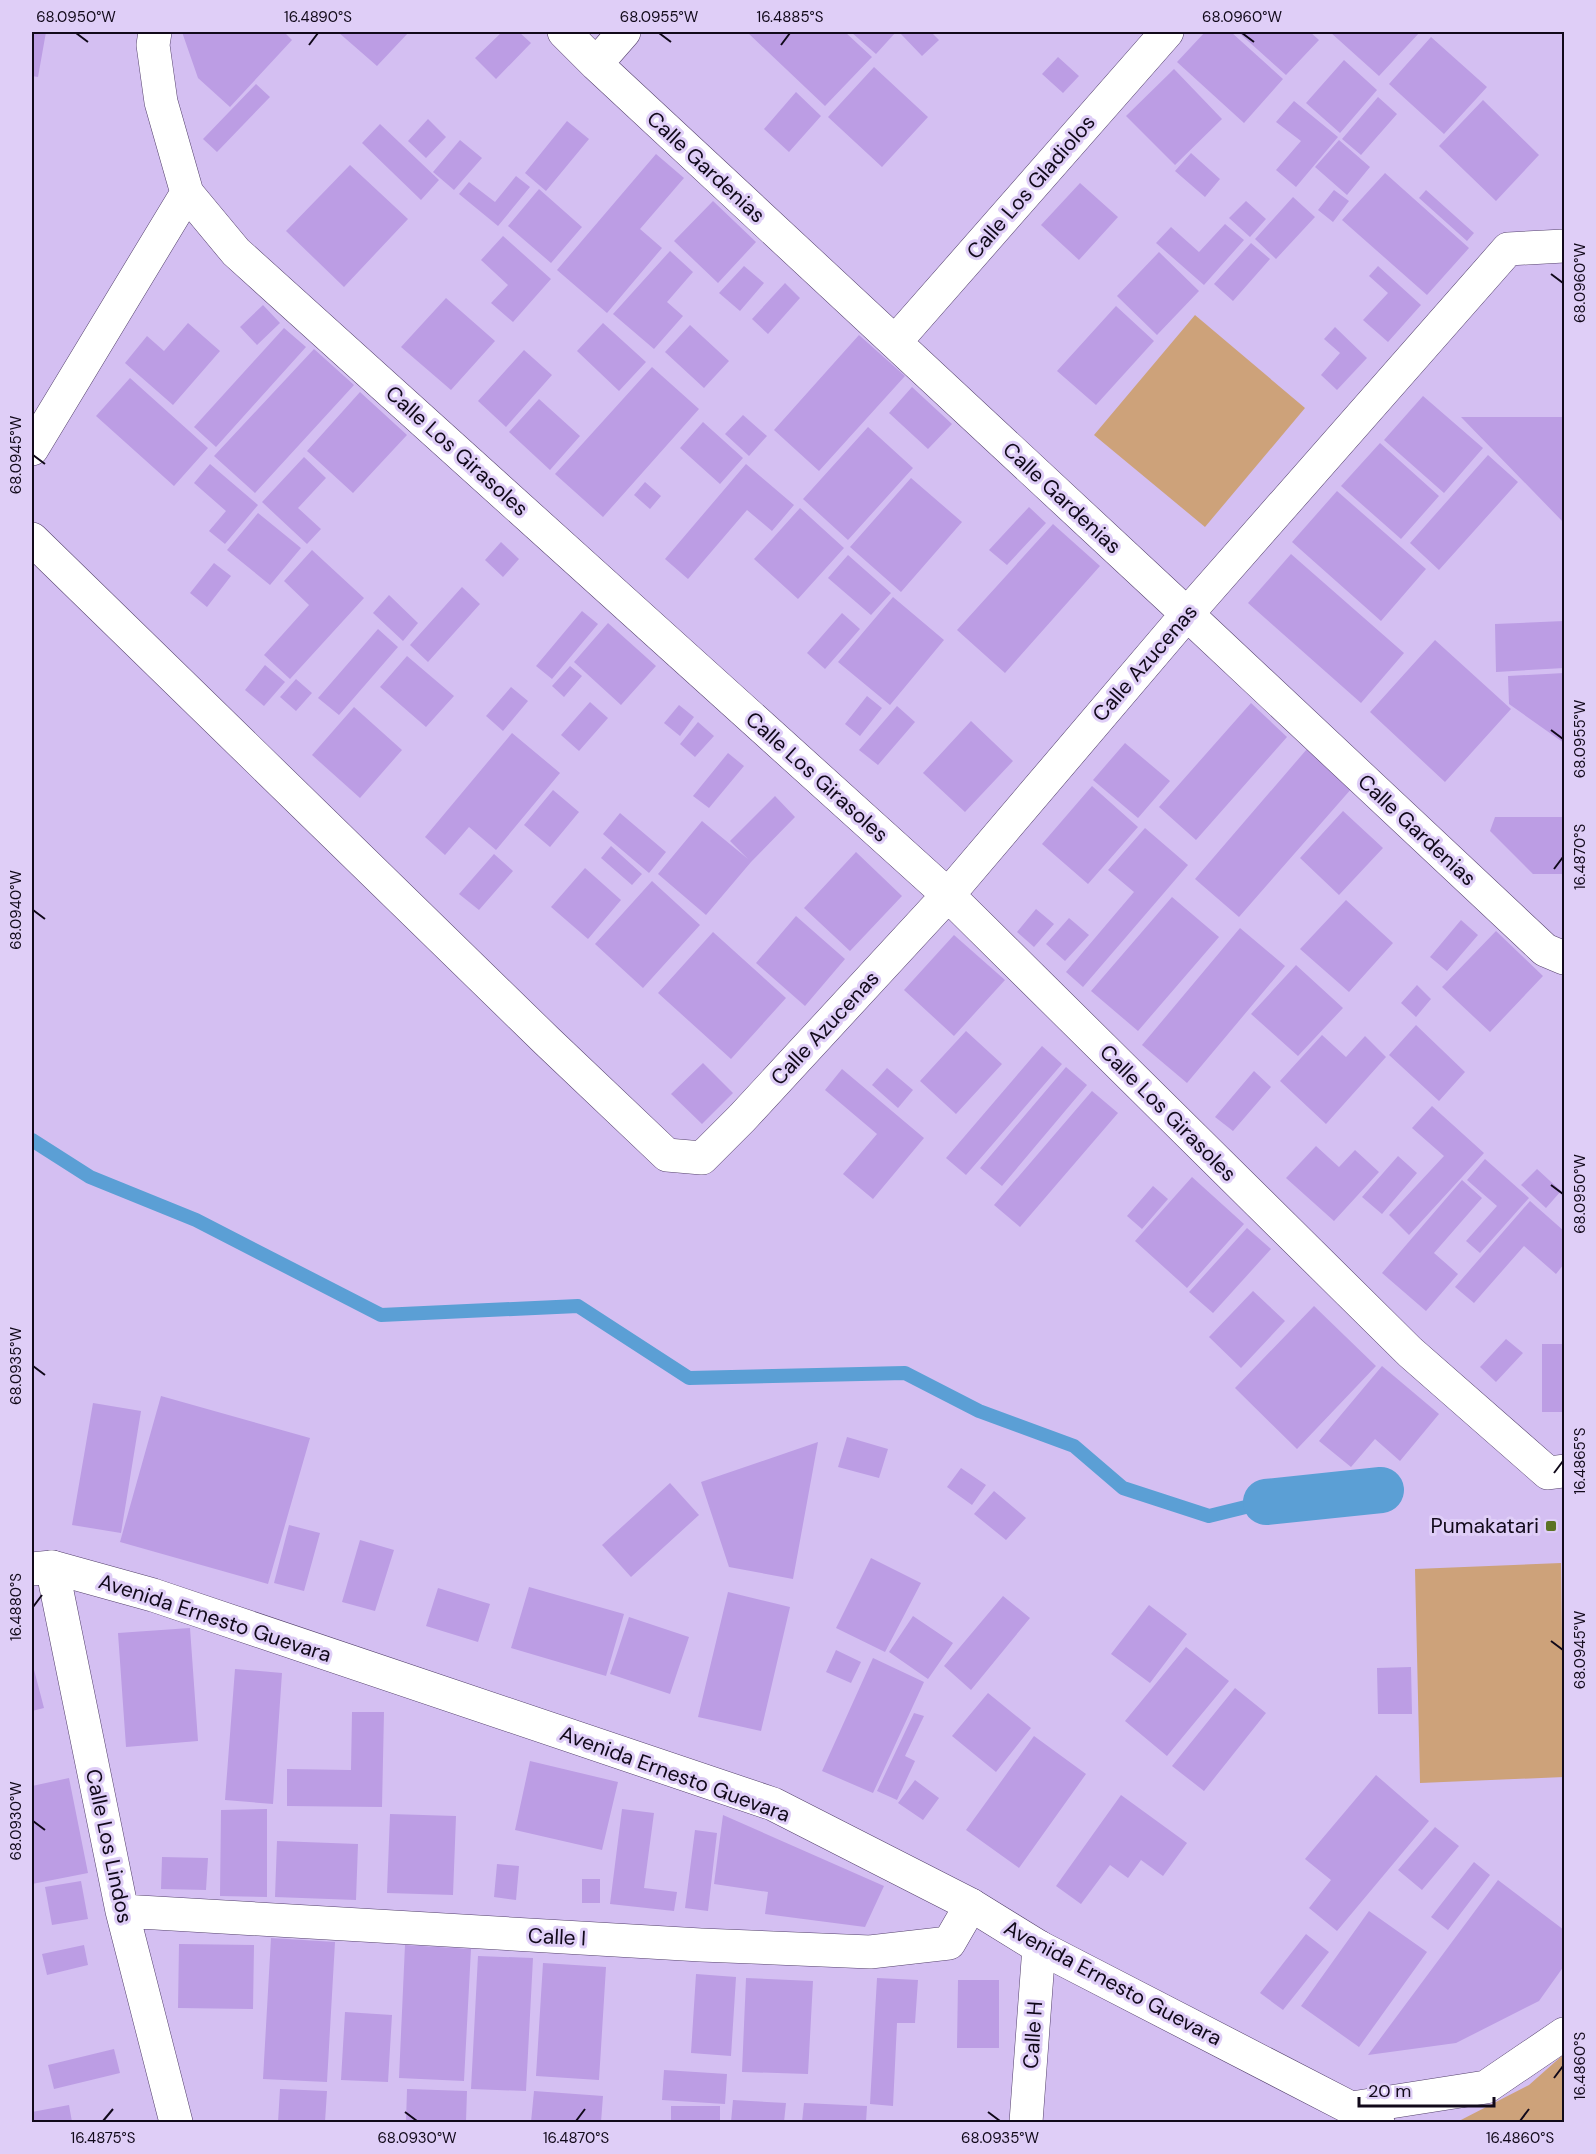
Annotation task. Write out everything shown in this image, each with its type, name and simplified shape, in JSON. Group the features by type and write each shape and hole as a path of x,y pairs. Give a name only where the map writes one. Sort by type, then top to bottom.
{"street":[{"name":"Calle Los Girasoles","path":"155,32 153,45 161,102 187,194 236,252 948,895 1410,1352 1548,1473 1564,1471"},
{"name":"Calle Gardenias","path":"564,32 1545,950 1564,958"},
{"path":"596,64 624,32"},
{"name":"Calle Los Gladiolos","path":"895,342 1167,32"},
{"path":"32,449 187,194"},
{"name":"Calle Azucenas","path":"32,539 667,1155 702,1158 742,1118 948,895 1187,614 1508,249 1564,246"},
{"name":"Avenida Ernesto Guevara","path":"42,1568 153,1595 773,1804 971,1905 1039,1947 1360,2118"},
{"name":"Calle Los Lindos","path":"42,1568 122,1911 176,2122"},
{"name":"Calle I","path":"122,1911 701,1945 870,1952 949,1943 971,1905"},
{"name":"Calle H","path":"1026,2122 1039,1947"},
{"path":"1360,2118 1486,2086 1564,2034"}],"shaded area":[{"path":"1195,315 1305,408 1205,527 1094,435"},
{"path":"1561,1563 1564,1777 1420,1783 1415,1569"},
{"path":"1564,2054 1564,2122 1457,2122 1529,2085"}],"building":[{"path":"32,32 46,32 38,77 32,76"},
{"path":"182,32 284,32 292,40 230,107 198,78"},
{"path":"338,32 409,32 377,66"},
{"path":"502,32 519,32 531,43 496,79 475,58"},
{"path":"747,32 845,32 872,57 825,106"},
{"path":"851,32 896,32 876,54"},
{"path":"901,32 931,32 939,40 922,56"},
{"path":"1205,32 1231,32 1283,79 1244,123 1177,62"},
{"path":"1238,32 1310,32 1319,40 1286,75"},
{"path":"1330,32 1420,32 1379,76"},
{"path":"1431,37 1487,87 1444,134 1389,84"},
{"path":"1058,57 1079,76 1063,93 1042,74"},
{"path":"1344,60 1377,90 1340,133 1306,103"},
{"path":"874,67 928,117 882,167 828,117"},
{"path":"1174,69 1222,119 1175,165 1126,116"},
{"path":"256,84 270,97 217,152 203,139"},
{"path":"796,92 821,116 789,152 764,129"},
{"path":"1378,97 1397,114 1361,155 1342,139"},
{"path":"1483,100 1539,155 1496,201 1439,146"},
{"path":"1294,101 1338,137 1296,187 1276,170 1301,141 1276,122"},
{"path":"428,119 446,137 426,158 408,141"},
{"path":"567,121 589,139 546,191 525,173"},
{"path":"380,124 439,180 421,200 362,143"},
{"path":"460,140 482,158 454,190 433,172"},
{"path":"1339,140 1370,167 1347,195 1315,167"},
{"path":"1191,153 1220,179 1205,197 1175,171"},
{"path":"656,154 684,178 640,229 662,248 607,313 557,270"},
{"path":"350,165 408,219 344,287 286,231"},
{"path":"1385,173 1469,248 1427,295 1342,220"},
{"path":"516,176 530,187 498,226 459,194 469,182 495,202"},
{"path":"1080,183 1118,217 1079,260 1041,225"},
{"path":"539,189 582,227 551,263 508,226"},
{"path":"1334,190 1349,201 1333,222 1318,210"},
{"path":"1426,190 1474,233 1467,241 1419,198"},
{"path":"1293,197 1315,217 1276,259 1255,239"},
{"path":"713,201 756,242 718,283 674,241"},
{"path":"1246,201 1266,219 1250,237 1229,218"},
{"path":"1225,224 1244,240 1204,285 1156,243 1171,227 1199,252"},
{"path":"503,236 551,279 513,322 491,303 508,285 481,260"},
{"path":"1251,243 1270,259 1233,301 1214,284"},
{"path":"670,251 693,272 667,302 683,316 654,349 613,314"},
{"path":"1159,252 1199,291 1157,335 1117,296"},
{"path":"744,266 764,283 740,311 719,293"},
{"path":"1378,266 1421,305 1388,342 1363,320 1388,293 1369,276"},
{"path":"785,283 800,298 768,334 752,319"},
{"path":"446,298 495,341 451,390 401,347"},
{"path":"263,305 280,323 257,345 240,327"},
{"path":"1116,306 1154,341 1096,405 1057,371"},
{"path":"188,323 220,351 173,405 125,363 147,336 164,351"},
{"path":"603,323 646,362 619,391 577,351"},
{"path":"690,325 729,361 704,388 665,352"},
{"path":"1335,327 1367,358 1337,390 1321,375 1340,353 1324,339"},
{"path":"284,328 306,347 216,447 194,427"},
{"path":"859,335 905,376 819,471 774,430"},
{"path":"314,349 354,385 255,493 214,456"},
{"path":"524,350 552,375 506,427 478,401"},
{"path":"652,367 699,409 603,517 555,474"},
{"path":"130,378 208,448 174,486 96,416"},
{"path":"912,387 952,424 928,449 889,413"},
{"path":"360,392 407,435 353,493 307,451"},
{"path":"1423,396 1483,448 1444,493 1384,440"},
{"path":"539,399 580,436 550,470 509,432"},
{"path":"743,415 767,436 749,456 725,434"},
{"path":"1461,417 1564,417 1564,523"},
{"path":"703,422 743,458 720,484 680,448"},
{"path":"868,427 913,468 848,540 803,499"},
{"path":"1380,443 1439,496 1401,539 1341,486"},
{"path":"1488,455 1518,482 1439,570 1410,543"},
{"path":"304,457 326,478 298,508 321,529 307,544 262,502"},
{"path":"210,464 258,505 225,544 209,531 226,511 194,483"},
{"path":"746,464 794,505 772,531 747,510 688,579 665,559"},
{"path":"911,478 962,522 901,592 850,547"},
{"path":"645,482 661,496 650,509 634,495"},
{"path":"1337,491 1426,569 1381,621 1292,542"},
{"path":"1029,507 1046,523 1007,565 989,550"},
{"path":"800,508 844,548 798,599 754,559"},
{"path":"258,513 301,548 270,585 227,550"},
{"path":"1053,524 1100,566 1005,673 957,630"},
{"path":"501,542 519,559 503,577 485,560"},
{"path":"312,550 364,598 290,679 264,655 309,605 284,581"},
{"path":"1291,554 1404,653 1361,703 1248,603"},
{"path":"848,555 891,593 871,615 828,578"},
{"path":"214,563 231,576 207,607 190,593"},
{"path":"462,587 480,604 428,662 410,645"},
{"path":"389,595 418,623 403,641 373,613"},
{"path":"893,597 944,640 890,705 838,662"},
{"path":"582,611 598,624 552,679 536,666"},
{"path":"842,613 860,629 825,669 807,653"},
{"path":"1564,621 1564,668 1496,672 1495,624"},
{"path":"608,623 656,666 621,705 574,662"},
{"path":"378,629 398,647 339,715 318,698"},
{"path":"1435,640 1511,709 1445,782 1370,712"},
{"path":"407,656 454,696 426,727 380,687"},
{"path":"265,665 285,682 264,706 245,690"},
{"path":"570,666 582,676 564,697 552,686"},
{"path":"1564,673 1564,743 1509,704 1508,676"},
{"path":"296,679 312,693 296,711 280,697"},
{"path":"511,687 528,701 503,731 486,716"},
{"path":"867,696 882,708 860,736 845,724"},
{"path":"590,702 608,718 579,751 561,735"},
{"path":"1251,703 1287,737 1196,840 1159,807"},
{"path":"679,705 694,717 680,736 664,723"},
{"path":"897,706 915,722 878,765 859,750"},
{"path":"354,707 402,750 360,798 312,755"},
{"path":"971,721 1013,761 965,812 923,773"},
{"path":"698,722 714,736 695,757 680,744"},
{"path":"512,733 560,773 496,850 469,827 445,855 425,837"},
{"path":"1125,743 1170,781 1138,818 1093,780"},
{"path":"1307,749 1352,788 1239,917 1195,879"},
{"path":"728,753 744,766 709,808 693,796"},
{"path":"1092,786 1138,827 1088,884 1042,844"},
{"path":"553,790 579,812 550,847 524,825"},
{"path":"775,796 795,817 751,862 706,915 658,874 702,821 748,859 730,841"},
{"path":"1343,811 1383,848 1339,895 1300,858"},
{"path":"620,813 666,852 649,873 603,834"},
{"path":"1495,817 1564,817 1564,874 1533,874 1490,831"},
{"path":"1145,828 1188,865 1083,987 1066,972 1134,892 1108,870"},
{"path":"611,846 642,874 632,885 601,858"},
{"path":"856,852 902,896 850,951 804,908"},
{"path":"494,854 513,871 479,910 459,894"},
{"path":"585,868 621,900 588,939 551,907"},
{"path":"652,881 700,925 643,988 595,944"},
{"path":"1172,897 1219,937 1138,1031 1091,991"},
{"path":"1346,900 1393,943 1349,992 1300,949"},
{"path":"1036,909 1054,924 1034,947 1017,932"},
{"path":"796,916 845,959 805,1006 756,963"},
{"path":"1069,918 1089,935 1065,961 1046,944"},
{"path":"1461,920 1478,935 1447,971 1430,957"},
{"path":"1240,928 1285,966 1187,1083 1142,1045"},
{"path":"1496,931 1543,976 1490,1032 1442,987"},
{"path":"713,932 786,998 731,1059 658,993"},
{"path":"954,935 1005,980 954,1036 904,990"},
{"path":"1296,965 1343,1008 1298,1056 1251,1014"},
{"path":"1417,985 1431,999 1416,1017 1401,1003"},
{"path":"1416,1025 1465,1072 1439,1101 1389,1055"},
{"path":"966,1031 1002,1064 956,1114 920,1081"},
{"path":"1322,1035 1346,1057 1365,1036 1386,1057 1326,1124 1280,1081"},
{"path":"1042,1046 1062,1064 966,1175 946,1158"},
{"path":"703,1063 733,1093 702,1124 671,1094"},
{"path":"1066,1067 1087,1085 1002,1186 980,1168"},
{"path":"887,1068 913,1090 898,1108 872,1085"},
{"path":"842,1069 924,1138 873,1199 843,1174 877,1134 825,1090"},
{"path":"1254,1071 1271,1087 1233,1131 1215,1117"},
{"path":"1092,1091 1118,1113 1020,1227 994,1205"},
{"path":"1432,1106 1484,1153 1409,1235 1389,1215 1444,1156 1412,1128"},
{"path":"1316,1146 1339,1167 1355,1150 1379,1172 1334,1221 1286,1178"},
{"path":"1398,1156 1417,1173 1382,1214 1362,1197"},
{"path":"1485,1159 1529,1198 1480,1253 1466,1241 1497,1206 1467,1180"},
{"path":"1537,1169 1561,1191 1546,1208 1521,1185"},
{"path":"1192,1177 1244,1224 1187,1288 1135,1241"},
{"path":"1462,1180 1482,1198 1434,1253 1458,1274 1426,1311 1382,1273"},
{"path":"1153,1186 1168,1199 1142,1229 1127,1216"},
{"path":"1530,1201 1564,1231 1564,1264 1556,1274 1524,1246 1474,1303 1455,1287"},
{"path":"1247,1228 1271,1249 1213,1313 1189,1292"},
{"path":"1253,1291 1285,1321 1241,1368 1209,1337"},
{"path":"1314,1306 1376,1366 1297,1449 1235,1388"},
{"path":"1506,1339 1523,1353 1496,1382 1480,1367"},
{"path":"1542,1344 1564,1344 1564,1412 1542,1412"},
{"path":"1382,1366 1439,1414 1400,1461 1375,1439 1351,1467 1319,1441"},
{"path":"161,1396 310,1438 268,1584 120,1542"},
{"path":"93,1403 141,1411 121,1533 72,1525"},
{"path":"847,1437 888,1449 879,1478 838,1467"},
{"path":"818,1442 793,1579 729,1567 701,1482"},
{"path":"961,1468 986,1485 972,1505 947,1487"},
{"path":"670,1483 699,1515 631,1577 602,1545"},
{"path":"994,1491 1026,1518 1006,1540 974,1514"},
{"path":"289,1525 320,1533 304,1591 274,1583"},
{"path":"360,1540 394,1550 375,1611 342,1602"},
{"path":"871,1558 921,1583 885,1652 836,1628"},
{"path":"529,1587 624,1614 606,1676 511,1648"},
{"path":"438,1588 490,1604 478,1642 426,1626"},
{"path":"728,1592 790,1607 761,1731 698,1717"},
{"path":"1003,1596 1030,1618 971,1690 944,1666"},
{"path":"1149,1605 1187,1634 1150,1683 1111,1654"},
{"path":"913,1616 953,1643 928,1679 889,1652"},
{"path":"629,1617 689,1637 670,1694 610,1674"},
{"path":"190,1628 198,1741 126,1747 118,1633"},
{"path":"1186,1647 1229,1681 1167,1756 1125,1721"},
{"path":"836,1650 861,1662 851,1683 826,1672"},
{"path":"873,1658 924,1682 873,1793 822,1771"},
{"path":"32,1662 44,1708 32,1711"},
{"path":"1411,1667 1412,1714 1378,1714 1377,1668"},
{"path":"235,1669 282,1673 273,1804 225,1800"},
{"path":"1235,1688 1266,1713 1204,1791 1172,1766"},
{"path":"988,1693 1031,1728 996,1772 952,1736"},
{"path":"352,1712 384,1712 382,1807 287,1806 287,1769 351,1770"},
{"path":"914,1713 924,1716 905,1756 915,1761 897,1800 877,1791"},
{"path":"1034,1736 1086,1774 1019,1868 966,1830"},
{"path":"530,1761 618,1782 602,1850 515,1830"},
{"path":"1376,1775 1429,1821 1337,1931 1309,1908 1331,1880 1305,1859"},
{"path":"69,1778 88,1873 32,1884 32,1786"},
{"path":"915,1780 939,1798 923,1820 898,1803"},
{"path":"1121,1795 1187,1843 1163,1876 1141,1860 1128,1878 1110,1865 1081,1904 1056,1886"},
{"path":"267,1809 267,1897 220,1896 221,1810"},
{"path":"622,1809 654,1813 644,1888 677,1892 674,1911 610,1904"},
{"path":"390,1814 456,1816 453,1895 387,1893"},
{"path":"723,1815 884,1886 865,1927 765,1914 768,1892 714,1884"},
{"path":"1435,1827 1459,1846 1422,1890 1398,1870"},
{"path":"695,1830 717,1833 708,1911 685,1908"},
{"path":"277,1841 358,1844 356,1900 275,1897"},
{"path":"162,1857 208,1858 206,1890 161,1889"},
{"path":"1474,1862 1490,1875 1448,1930 1431,1917"},
{"path":"497,1864 519,1866 516,1900 494,1897"},
{"path":"582,1879 600,1879 600,1903 582,1903"},
{"path":"1498,1880 1564,1930 1564,1966 1539,2001 1456,2043 1368,2055"},
{"path":"81,1881 88,1919 52,1925 45,1887"},
{"path":"1369,1911 1427,1952 1359,2047 1301,2006"},
{"path":"1306,1934 1329,1952 1283,2010 1260,1993"},
{"path":"271,1938 335,1942 327,2082 263,2079"},
{"path":"179,1944 254,1945 253,2009 178,2008"},
{"path":"84,1945 88,1965 47,1975 42,1954"},
{"path":"405,1945 471,1949 464,2081 399,2078"},
{"path":"478,1956 533,1958 526,2091 471,2089"},
{"path":"543,1963 606,1967 599,2080 536,2076"},
{"path":"696,1974 736,1977 731,2056 691,2053"},
{"path":"746,1978 813,1981 808,2074 742,2072"},
{"path":"877,1978 918,1980 915,2023 897,2023 893,2106 870,2104"},
{"path":"958,1980 999,1980 999,2048 957,2048"},
{"path":"345,2012 392,2015 388,2082 341,2080"},
{"path":"114,2049 120,2073 54,2089 48,2065"},
{"path":"664,2070 727,2074 725,2104 662,2100"},
{"path":"280,2089 327,2091 325,2122 278,2122"},
{"path":"407,2089 467,2091 466,2122 406,2122"},
{"path":"534,2091 603,2096 601,2122 531,2122"},
{"path":"733,2100 786,2103 784,2122 731,2122"},
{"path":"804,2103 867,2106 866,2122 802,2122"},
{"path":"69,2105 72,2122 32,2122 32,2112"},
{"path":"671,2106 720,2106 720,2122 671,2122"}],"waterway":[{"path":"32,1140 90,1177 196,1220 381,1315 578,1306 689,1378 905,1373 979,1411 1074,1446 1123,1488 1209,1516 1266,1502"},
{"path":"1266,1502 1381,1490"}],"place":[{"name":"Pumakatari","path":"1551,1526"}]}
